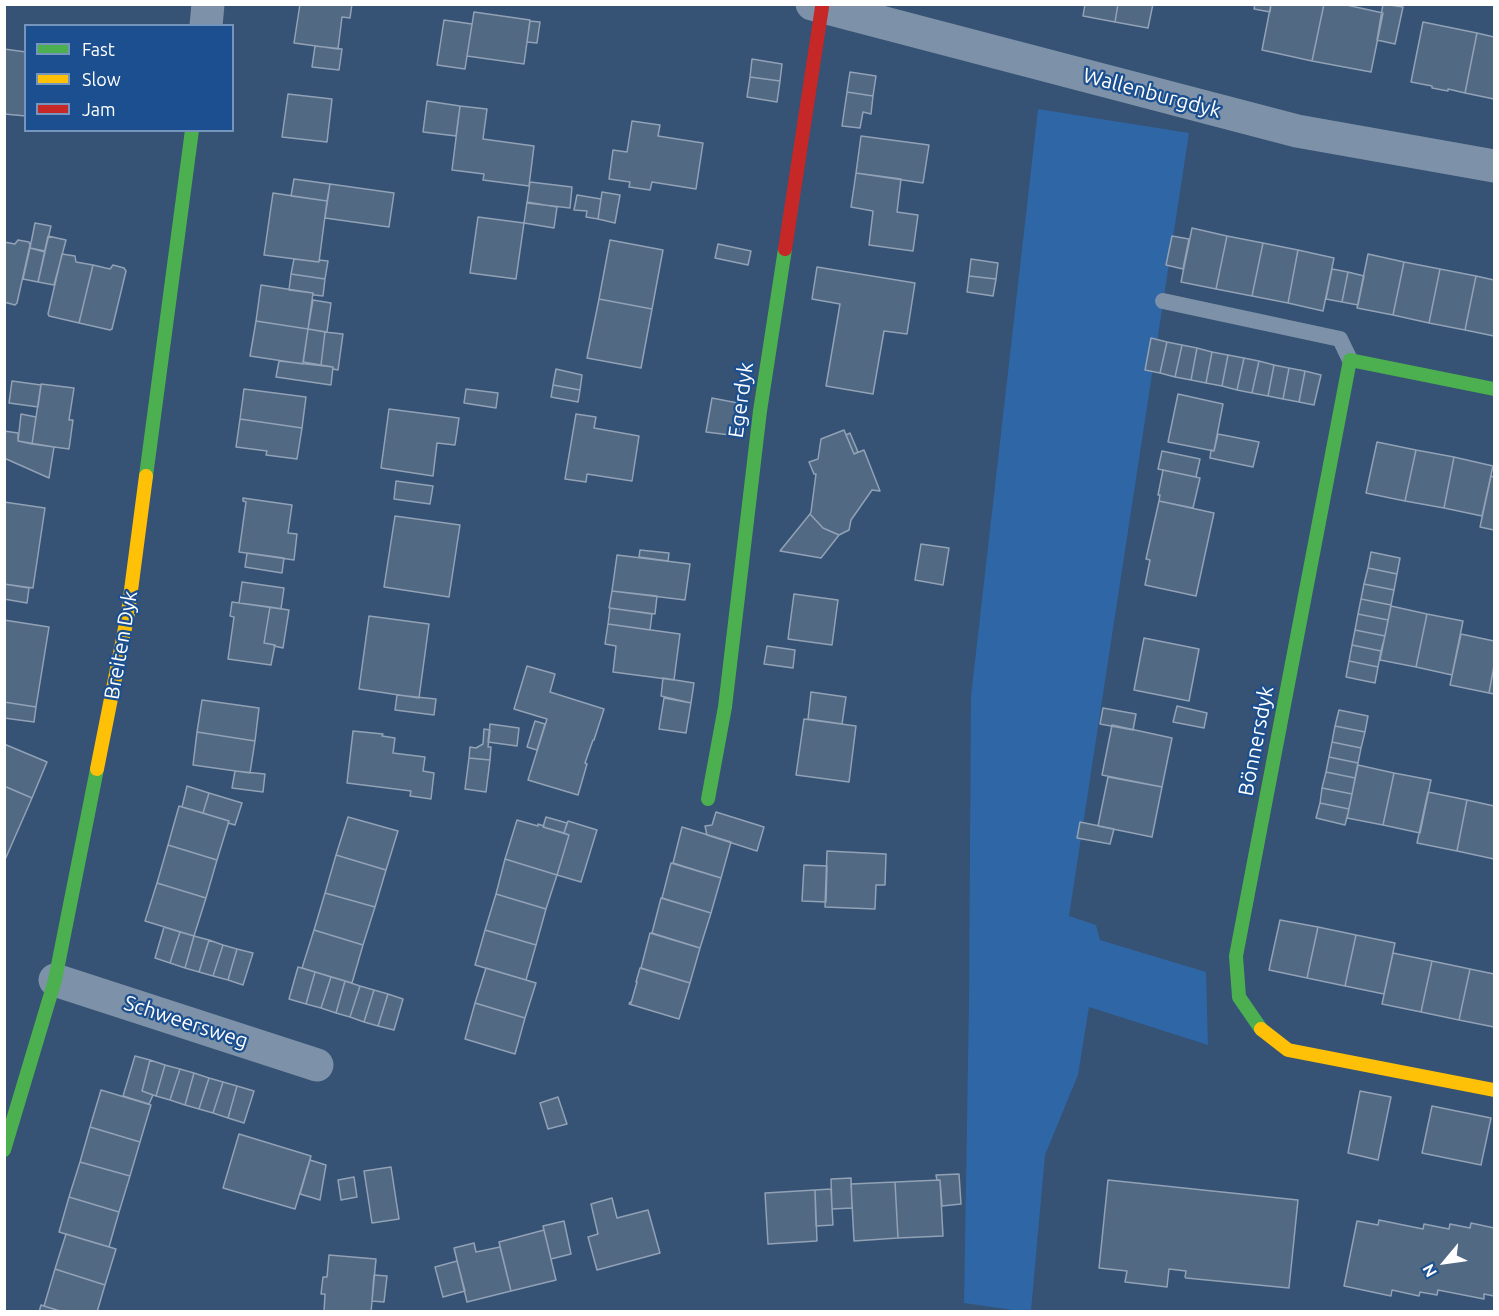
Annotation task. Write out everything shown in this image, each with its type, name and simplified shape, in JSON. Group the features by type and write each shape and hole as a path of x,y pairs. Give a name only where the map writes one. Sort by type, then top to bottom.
{"street":[{"path":"206,24 208,4"},
{"name":"Wallenburgdyk","path":"817,6 1297,131 1494,166"},
{"name":"Egerdyk","path":"708,799 725,707 760,411 817,6"},
{"name":"Breiten Dyk","path":"4,1150 55,980 128,613 192,132"},
{"path":"1350,360 1494,389"},
{"name":"Bönnersdyk","path":"1350,360 1236,956 1239,998 1259,1027 1288,1050 1494,1090"},
{"name":"Schweersweg","path":"55,980 317,1065"}],"lane":[{"path":"1163,301 1340,339 1350,360"}],"shaded area":[{"path":"1038,109 1189,133 1069,916 1096,925 1100,940 1206,972 1208,1045 1089,1007 1078,1075 1045,1155 1031,1311 1020,1311 964,1303 971,696"}],"building":[{"path":"300,4 352,4 350,18 342,17 338,49 294,43"},
{"path":"1085,4 1118,4 1115,22 1083,16"},
{"path":"1118,4 1153,4 1148,28 1115,22"},
{"path":"1255,4 1271,4 1270,12 1254,9"},
{"path":"1271,4 1324,4 1312,61 1262,50"},
{"path":"1324,4 1342,4 1383,13 1371,72 1312,61"},
{"path":"1383,4 1403,7 1395,44 1377,40"},
{"path":"474,12 530,20 524,64 467,56"},
{"path":"444,20 472,24 465,69 437,65"},
{"path":"530,21 540,22 537,43 527,42"},
{"path":"1423,22 1477,33 1465,93 1411,82"},
{"path":"1477,33 1494,37 1494,99 1465,93"},
{"path":"315,46 342,49 339,70 312,67"},
{"path":"4,49 24,52 24,116 4,114"},
{"path":"752,59 782,64 780,81 750,77"},
{"path":"850,72 876,76 873,96 847,92"},
{"path":"750,77 780,81 777,102 747,97"},
{"path":"847,92 873,96 871,114 863,112 860,128 842,126"},
{"path":"288,94 332,99 327,142 282,137"},
{"path":"427,101 460,106 456,136 423,132"},
{"path":"460,106 487,109 483,139 534,146 529,186 483,180 484,174 452,170"},
{"path":"632,121 660,125 658,136 703,143 696,189 652,182 650,190 629,187 630,182 609,179 613,150 627,152"},
{"path":"861,136 929,145 923,183 856,173"},
{"path":"856,173 901,179 897,212 918,215 913,251 869,245 873,211 851,207"},
{"path":"294,179 330,184 327,201 291,196"},
{"path":"530,182 572,187 570,208 527,203"},
{"path":"330,184 394,193 389,227 325,218"},
{"path":"602,192 620,195 615,223 598,219"},
{"path":"273,193 327,201 319,262 264,255"},
{"path":"577,195 601,199 598,219 586,217 587,211 574,210"},
{"path":"527,202 557,207 554,228 524,223"},
{"path":"478,217 524,223 516,279 470,273"},
{"path":"35,223 51,226 45,251 30,248"},
{"path":"1192,228 1227,236 1216,289 1181,282"},
{"path":"48,236 66,240 54,285 38,282"},
{"path":"1172,236 1189,239 1183,269 1166,265"},
{"path":"1227,236 1263,243 1252,296 1216,289"},
{"path":"18,240 29,242 30,245 15,305 4,302 4,242 15,244"},
{"path":"610,240 663,250 652,309 599,299"},
{"path":"1263,243 1298,250 1288,303 1252,296"},
{"path":"718,244 751,251 748,265 715,258"},
{"path":"30,248 45,252 38,282 23,279"},
{"path":"1298,250 1334,258 1323,311 1288,303"},
{"path":"62,254 75,256 76,262 93,265 79,323 48,314"},
{"path":"1368,254 1404,262 1393,315 1357,308"},
{"path":"294,259 328,261 325,279 291,274"},
{"path":"971,259 998,263 996,279 969,276"},
{"path":"1404,262 1440,269 1429,323 1393,315"},
{"path":"93,265 110,269 113,265 124,268 126,271 110,330 79,323"},
{"path":"817,267 915,283 907,334 884,331 873,394 826,386 840,304 812,299"},
{"path":"1332,269 1348,272 1342,302 1326,299"},
{"path":"1440,269 1476,276 1465,330 1429,323"},
{"path":"1348,272 1364,276 1358,305 1342,302"},
{"path":"291,274 325,279 323,296 289,290"},
{"path":"969,276 996,279 993,296 967,292"},
{"path":"1476,276 1494,280 1494,336 1465,330"},
{"path":"261,285 313,293 308,329 256,321"},
{"path":"599,299 652,309 641,368 587,358"},
{"path":"313,300 331,303 327,332 308,329"},
{"path":"256,321 308,329 303,364 250,356"},
{"path":"308,329 325,332 321,365 303,362"},
{"path":"325,332 343,334 338,370 321,365"},
{"path":"1151,338 1167,342 1160,373 1145,370"},
{"path":"1167,342 1182,345 1175,377 1160,373"},
{"path":"1182,345 1197,348 1191,380 1175,377"},
{"path":"1197,348 1212,352 1206,383 1191,380"},
{"path":"1212,352 1228,355 1222,386 1206,383"},
{"path":"1228,355 1244,358 1237,390 1222,386"},
{"path":"1244,358 1259,361 1252,393 1237,390"},
{"path":"279,361 333,367 331,385 276,377"},
{"path":"1259,361 1274,365 1268,396 1252,393"},
{"path":"1274,365 1289,368 1283,399 1268,396"},
{"path":"1289,368 1305,371 1299,402 1283,399"},
{"path":"556,369 582,375 580,390 553,385"},
{"path":"1305,371 1321,375 1314,405 1299,402"},
{"path":"12,381 41,385 38,407 9,403"},
{"path":"41,384 74,388 69,420 73,420 69,449 32,444"},
{"path":"553,385 580,390 578,402 551,397"},
{"path":"244,389 306,397 302,428 240,419"},
{"path":"466,389 498,393 496,408 464,403"},
{"path":"1178,394 1223,404 1214,451 1168,442"},
{"path":"712,398 743,404 738,436 706,432"},
{"path":"389,409 459,418 455,445 437,443 433,476 381,468"},
{"path":"21,414 36,417 32,444 18,441"},
{"path":"576,414 596,417 594,428 639,436 632,481 587,474 586,482 565,479"},
{"path":"240,419 302,428 297,459 266,455 267,451 236,447"},
{"path":"844,430 854,454 864,450 880,491 872,490 851,520 849,530 839,535 823,528 810,514 816,474 809,462 818,459 821,439"},
{"path":"4,431 18,433 18,441 54,447 49,478 4,458"},
{"path":"850,433 858,452 854,454 846,435"},
{"path":"1218,434 1259,442 1253,467 1210,458"},
{"path":"1377,442 1416,450 1405,501 1366,493"},
{"path":"1416,450 1454,457 1444,508 1405,501"},
{"path":"1162,451 1200,459 1196,477 1158,469"},
{"path":"1454,457 1493,466 1482,516 1444,508"},
{"path":"1163,470 1200,478 1193,508 1159,501"},
{"path":"1491,476 1494,477 1494,530 1480,527"},
{"path":"396,481 433,486 430,504 394,499"},
{"path":"243,498 292,505 288,533 297,534 294,560 239,552 246,502"},
{"path":"1159,501 1214,513 1196,596 1145,585 1150,560 1146,559"},
{"path":"4,502 45,508 33,588 4,584"},
{"path":"810,514 823,528 839,535 821,558 780,551"},
{"path":"395,516 460,525 449,597 384,587"},
{"path":"921,544 949,548 943,585 915,580"},
{"path":"640,550 669,553 668,561 639,557"},
{"path":"1371,552 1400,558 1397,574 1368,568"},
{"path":"247,553 284,558 282,573 245,567"},
{"path":"617,555 690,564 685,600 612,591"},
{"path":"1368,568 1397,574 1394,590 1364,584"},
{"path":"242,582 284,588 281,609 239,603"},
{"path":"4,584 29,588 27,603 4,599"},
{"path":"1364,584 1394,590 1391,605 1361,599"},
{"path":"612,591 657,596 655,614 609,608"},
{"path":"794,594 838,600 832,645 788,639"},
{"path":"1361,599 1391,605 1388,620 1358,614"},
{"path":"232,602 270,607 264,643 275,645 271,665 228,659 234,617 230,616"},
{"path":"1391,606 1427,614 1416,667 1380,660"},
{"path":"270,607 289,610 283,648 264,643"},
{"path":"610,608 652,614 650,630 608,624"},
{"path":"1358,614 1388,620 1385,636 1355,630"},
{"path":"1427,614 1463,621 1452,675 1416,667"},
{"path":"369,616 429,624 419,698 359,689"},
{"path":"4,620 49,627 36,707 4,702"},
{"path":"608,624 680,634 674,680 613,672 616,646 605,644"},
{"path":"1355,630 1385,636 1381,651 1352,645"},
{"path":"1461,634 1494,641 1494,666 1489,693 1450,685"},
{"path":"1144,638 1199,649 1189,701 1134,690"},
{"path":"1352,645 1381,651 1378,667 1349,661"},
{"path":"767,646 795,650 793,668 764,664"},
{"path":"1349,661 1378,667 1375,683 1346,677"},
{"path":"527,666 555,674 550,692 604,709 585,763 587,764 578,795 528,780 547,719 514,709"},
{"path":"1494,666 1494,694 1489,693"},
{"path":"663,678 694,683 691,703 661,696"},
{"path":"811,692 846,697 842,724 808,719"},
{"path":"397,695 436,699 434,715 395,710"},
{"path":"664,698 691,703 686,733 659,729"},
{"path":"202,700 259,708 255,741 197,732"},
{"path":"4,702 36,707 34,722 4,718"},
{"path":"1177,706 1207,713 1204,728 1173,722"},
{"path":"1103,708 1136,714 1133,730 1100,724"},
{"path":"1339,710 1368,716 1365,732 1335,726"},
{"path":"804,719 856,726 849,782 796,775"},
{"path":"535,721 545,724 537,750 527,747"},
{"path":"490,724 519,728 517,746 488,742"},
{"path":"1112,725 1172,738 1162,787 1102,775"},
{"path":"1335,726 1365,732 1361,748 1332,742"},
{"path":"484,729 490,730 488,747 491,747 490,760 469,758 470,747 476,748 483,744"},
{"path":"353,731 383,734 382,736 395,738 393,753 425,757 423,771 434,773 431,799 410,796 411,791 347,783"},
{"path":"197,732 255,741 250,773 193,765"},
{"path":"1332,742 1361,748 1358,763 1329,757"},
{"path":"4,744 47,762 32,798 4,786"},
{"path":"1329,757 1358,763 1355,778 1326,772"},
{"path":"469,758 490,760 486,792 465,789"},
{"path":"1358,765 1394,773 1383,825 1347,818"},
{"path":"235,771 265,774 263,792 232,788"},
{"path":"1326,772 1355,778 1352,794 1322,788"},
{"path":"1394,773 1431,780 1420,833 1383,825"},
{"path":"1108,777 1162,787 1152,837 1098,826"},
{"path":"4,786 32,798 4,862"},
{"path":"187,786 209,793 203,813 182,807"},
{"path":"1322,788 1352,794 1349,809 1320,803"},
{"path":"1428,792 1467,800 1457,851 1417,843"},
{"path":"209,793 242,803 235,825 203,813"},
{"path":"1467,800 1494,806 1494,859 1457,851"},
{"path":"1320,803 1349,809 1345,825 1316,818"},
{"path":"179,806 229,821 217,860 168,845"},
{"path":"716,812 764,827 757,851 707,835 705,826 712,825"},
{"path":"348,817 398,831 386,870 336,855"},
{"path":"546,817 567,823 564,833 543,827"},
{"path":"517,820 538,826 538,824 569,835 557,875 505,859"},
{"path":"568,821 597,830 581,882 557,875 569,835 564,833"},
{"path":"1080,822 1114,829 1110,844 1077,838"},
{"path":"682,827 731,842 721,878 673,863"},
{"path":"168,845 217,860 206,898 157,883"},
{"path":"827,851 886,854 885,885 876,885 875,909 825,907"},
{"path":"336,855 386,870 375,907 325,893"},
{"path":"505,859 557,875 546,909 496,894"},
{"path":"671,863 721,878 711,913 662,898"},
{"path":"804,865 827,866 826,902 802,901"},
{"path":"157,883 206,898 194,936 145,921"},
{"path":"325,893 375,907 363,945 314,930"},
{"path":"496,894 546,909 536,945 485,930"},
{"path":"661,898 711,913 700,948 652,933"},
{"path":"1280,920 1318,927 1307,978 1269,970"},
{"path":"164,927 180,932 170,963 155,958"},
{"path":"1318,927 1356,935 1345,986 1307,978"},
{"path":"314,930 363,945 352,983 302,968"},
{"path":"485,930 536,945 526,980 475,965"},
{"path":"180,932 194,936 185,968 170,963"},
{"path":"650,933 700,948 690,983 641,968"},
{"path":"1356,935 1395,943 1384,994 1345,986"},
{"path":"194,936 209,940 199,972 185,968"},
{"path":"209,940 223,945 213,976 199,972"},
{"path":"223,945 237,949 228,980 213,976"},
{"path":"237,949 253,953 243,985 228,980"},
{"path":"1393,953 1432,961 1421,1012 1382,1004"},
{"path":"1432,961 1470,969 1459,1020 1421,1012"},
{"path":"298,967 315,972 306,1004 289,999"},
{"path":"486,968 536,983 525,1018 475,1003"},
{"path":"640,968 690,983 679,1019 629,1004"},
{"path":"1470,969 1494,974 1494,1027 1459,1020"},
{"path":"315,972 331,977 321,1008 306,1004"},
{"path":"331,977 345,981 336,1013 321,1008"},
{"path":"345,981 360,986 350,1017 336,1013"},
{"path":"360,986 374,990 364,1022 350,1017"},
{"path":"374,990 388,994 378,1026 364,1022"},
{"path":"388,994 403,999 394,1030 378,1026"},
{"path":"475,1003 525,1018 515,1054 465,1039"},
{"path":"135,1056 150,1060 142,1091 153,1095 149,1104 123,1096"},
{"path":"150,1060 165,1065 156,1096 142,1091"},
{"path":"165,1065 180,1069 170,1100 156,1096"},
{"path":"180,1069 194,1073 185,1105 170,1100"},
{"path":"194,1073 209,1078 199,1109 185,1105"},
{"path":"209,1078 223,1082 213,1113 199,1109"},
{"path":"223,1082 237,1086 228,1118 213,1113"},
{"path":"237,1086 254,1091 244,1123 228,1118"},
{"path":"101,1090 151,1105 140,1142 90,1127"},
{"path":"1360,1091 1391,1097 1378,1160 1348,1153"},
{"path":"558,1097 567,1124 548,1129 540,1103"},
{"path":"1432,1106 1491,1118 1481,1165 1422,1153"},
{"path":"90,1127 140,1142 130,1176 80,1162"},
{"path":"239,1134 311,1156 295,1209 223,1188"},
{"path":"310,1160 326,1165 320,1200 300,1194"},
{"path":"80,1162 130,1176 119,1212 69,1197"},
{"path":"391,1167 399,1219 372,1223 364,1171"},
{"path":"959,1174 961,1204 942,1206 940,1180 937,1180 936,1175"},
{"path":"354,1177 357,1197 341,1200 338,1180"},
{"path":"851,1178 852,1208 832,1209 831,1179"},
{"path":"940,1180 943,1236 898,1238 895,1182"},
{"path":"1108,1180 1298,1200 1289,1288 1186,1278 1186,1271 1169,1269 1167,1287 1125,1282 1127,1271 1099,1268"},
{"path":"895,1182 898,1238 854,1241 851,1184"},
{"path":"831,1189 833,1225 816,1226 815,1190"},
{"path":"815,1190 817,1241 768,1244 765,1193"},
{"path":"69,1197 119,1212 109,1247 59,1232"},
{"path":"612,1198 617,1218 648,1210 660,1253 597,1270 588,1237 598,1234 591,1204"},
{"path":"1379,1220 1423,1229 1424,1224 1449,1229 1450,1224 1470,1228 1471,1223 1494,1228 1494,1296 1484,1294 1484,1299 1438,1290 1437,1295 1420,1292 1419,1296 1392,1290 1391,1296 1344,1286 1357,1221 1378,1225"},
{"path":"564,1221 571,1254 551,1259 543,1226"},
{"path":"544,1230 556,1280 511,1291 499,1242"},
{"path":"66,1234 116,1249 105,1285 55,1269"},
{"path":"474,1243 476,1252 500,1247 511,1291 467,1302 454,1248"},
{"path":"329,1255 376,1259 371,1312 324,1312 325,1294 321,1294 323,1277 327,1277"},
{"path":"457,1261 465,1291 443,1297 435,1267"},
{"path":"55,1269 105,1285 97,1312 63,1312 44,1306"},
{"path":"374,1275 387,1276 384,1302 372,1301"},
{"path":"41,1305 44,1306 63,1312 39,1312"}],"traffic: fast":[{"path":"146,476 192,132"},
{"path":"708,799 725,707 760,411 785,249"},
{"path":"1261,1029 1239,997 1236,956 1350,360 1494,389"},
{"path":"4,1150 55,980 97,769"}],"traffic: slow":[{"path":"97,769 128,613 146,476"},
{"path":"1261,1029 1288,1050 1494,1090"}],"traffic: jam":[{"path":"785,249 822,7"}]}
